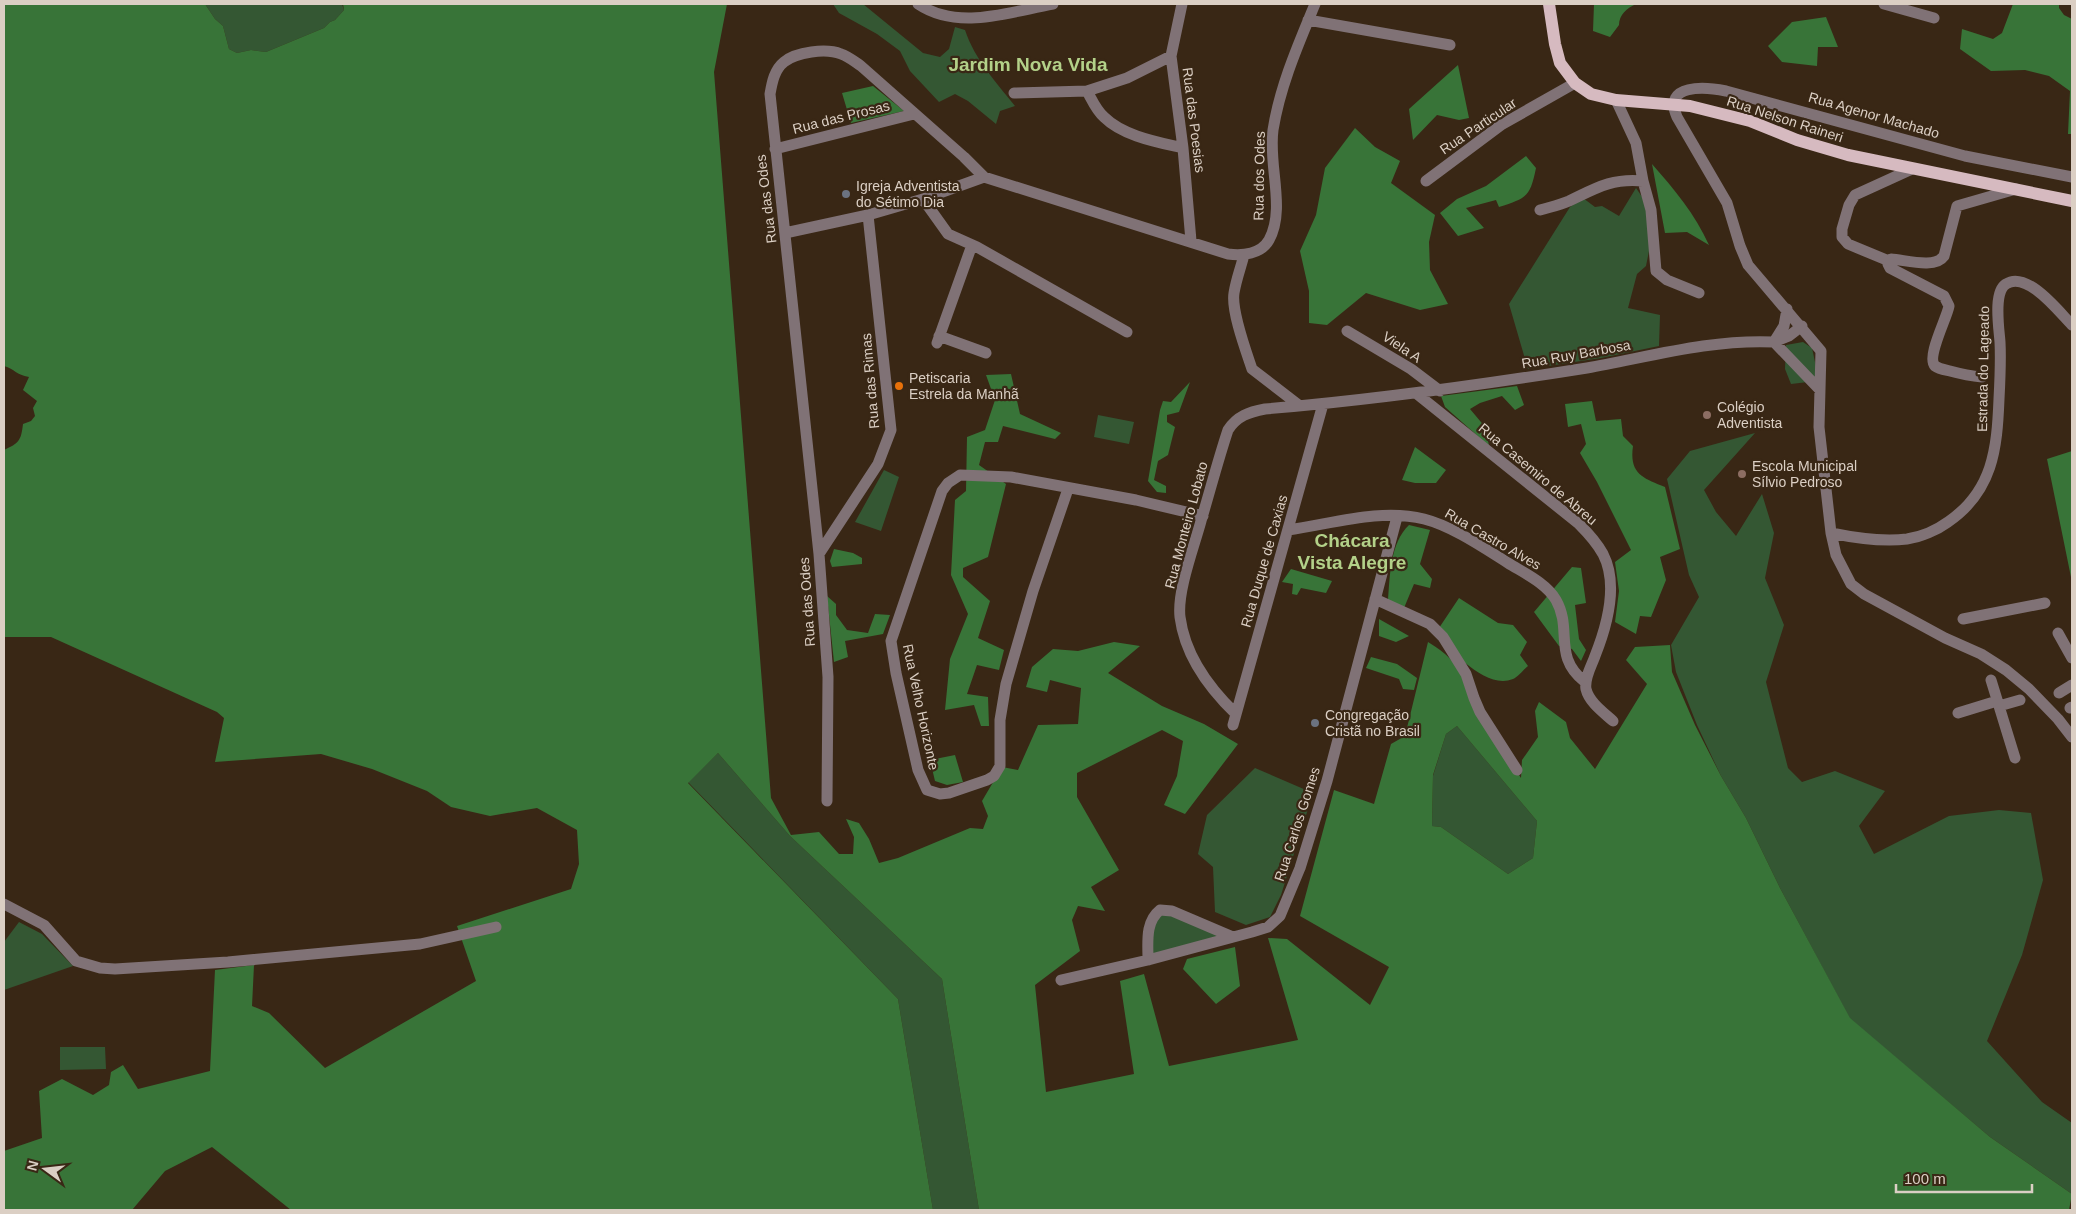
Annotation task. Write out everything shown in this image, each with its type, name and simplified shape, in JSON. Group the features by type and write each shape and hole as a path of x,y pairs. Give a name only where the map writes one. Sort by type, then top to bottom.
{"main road":[{"name":"Rua Nelson Raineri","path":"1549,4 1557,54 1567,73 1575,83 1591,94 1616,100 1673,104 1750,121 1797,140 1848,155 2072,201"}],"street":[{"path":"918,4 935,13 965,18 993,16 1053,4"},
{"name":"Rua das Poesias","path":"1182,4 1171,56 1183,148 1191,241"},
{"name":"Rua dos Odes","path":"1244,255 1264,246 1276,220 1272,163 1273,132 1290,63 1315,4"},
{"path":"1884,4 1934,18"},
{"path":"1308,20 1450,45"},
{"name":"Rua das Odes","path":"827,801 828,677 819,554 770,94 775,73 784,62 812,52 823,50 843,54 861,66 984,177 1191,241"},
{"path":"1014,93 1088,91 1127,78 1171,56"},
{"name":"Rua Particular","path":"1426,181 1501,125 1575,83"},
{"name":"Rua Agenor Machado","path":"1673,104 1676,98 1691,88 1700,87 1726,91 1965,156 2072,177"},
{"path":"1088,91 1096,107 1104,117 1115,125 1144,138 1183,148"},
{"path":"1616,100 1636,143 1654,228 1656,271 1667,280 1699,294"},
{"path":"1673,104 1677,117 1727,203 1748,265 1802,326 1821,351 1818,388 1819,426 1831,534 1836,555 1851,584 1864,594 1945,638 1980,654 2006,670 2029,689 2071,733"},
{"name":"Rua das Prosas","path":"775,149 914,114"},
{"path":"1912,169 1855,195 1849,205 1842,229 1842,237 1848,244 1888,261 1891,259 1934,263 1941,260 1944,256 1956,206 2016,189"},
{"path":"785,233 868,215 923,199 984,177"},
{"path":"1540,210 1568,202 1608,182 1627,179 1643,181"},
{"path":"923,199 948,234 972,245 1127,332"},
{"name":"Rua das Rimas","path":"819,554 878,464 891,430 868,215"},
{"path":"1191,241 1228,254 1244,255 1234,299 1249,361 1252,369 1300,406"},
{"path":"972,245 938,340 986,353"},
{"path":"1888,261 1890,268 1944,296 1949,306 1947,316 1932,353 1932,361 1936,367 1970,376 1982,377"},
{"name":"Estrada do Lageado","path":"1831,534 1882,539 1918,537 1944,526 1969,506 1979,493 1989,473 1997,437 2001,360 1998,304 2004,285 2012,281 2020,281 2039,291 2072,325"},
{"path":"1774,342 1784,326 1787,309"},
{"path":"1774,342 1789,336 1802,326"},
{"name":"Viela A","path":"1347,331 1386,353 1440,391"},
{"name":"Rua Ruy Barbosa","path":"1323,404 1440,391 1616,363 1706,345 1728,342 1774,342"},
{"path":"1774,342 1818,388"},
{"name":"Rua Casemiro de Abreu","path":"1417,394 1579,524 1593,539 1604,556 1609,575 1611,595 1608,617 1585,682"},
{"name":"Rua Monteiro Lobato","path":"1234,720 1206,682 1190,648 1180,617 1187,571 1224,442 1232,423 1246,413 1254,411 1323,404"},
{"name":"Rua Duque de Caxias","path":"1234,720 1323,404"},
{"name":"Rua Velho Horizonte","path":"1068,489 1033,591 1006,684 1000,720 1000,766 994,776 975,786 949,793 930,792 924,786 918,770 897,681 891,641 942,491 948,483 960,474 1011,477 1136,500 1203,516"},
{"name":"Rua Castro Alves","path":"1288,530 1367,517 1421,519 1451,530 1506,561 1552,593 1562,617 1567,659 1575,674 1585,682 1586,691 1592,700 1612,721"},
{"name":"Rua Carlos Gomes","path":"1061,980 1233,938 1268,927 1275,922 1284,909 1327,781 1397,517"},
{"path":"1375,599 1430,624 1443,637 1461,664 1480,712 1517,770"},
{"path":"1963,619 2046,602"},
{"path":"2058,633 2072,658"},
{"path":"1996,685 1998,703 2015,758"},
{"path":"2059,693 2072,685"},
{"path":"1958,713 1998,703 2020,700"},
{"path":"4,904 44,924 76,961 115,970 228,962 420,944 496,927"},
{"path":"1148,960 1150,924 1152,918 1160,910 1172,911 1233,938"}],"green space":[{"path":"4,4 205,4 215,19 223,26 229,49 237,53 251,50 266,52 324,28 344,10 343,4 727,4 714,72 771,798 791,835 819,832 839,854 853,854 854,837 846,819 859,823 869,839 879,863 898,858 970,828 983,829 988,816 982,801 1002,767 1018,770 1038,725 1078,724 1081,688 1050,680 1047,692 1026,687 1032,667 1053,649 1078,651 1114,642 1140,646 1108,673 1162,706 1204,724 1238,744 1185,814 1164,805 1177,776 1183,741 1162,730 1077,773 1077,797 1119,870 1091,887 1105,911 1078,906 1072,920 1080,951 1035,985 1046,1092 1134,1074 1120,981 1144,974 1169,1066 1298,1040 1268,938 1287,939 1370,1005 1389,967 1300,916 1334,790 1374,804 1391,744 1405,736 1428,642 1450,658 1462,674 1485,724 1521,778 1522,760 1538,737 1535,711 1539,702 1566,722 1570,738 1595,769 1647,684 1626,660 1635,647 1670,645 1672,672 1695,725 1721,776 1746,818 1780,888 1850,1018 1990,1137 2072,1194 2069,1210 979,1210 942,979 790,836 718,753 688,783 898,999 933,1210 291,1210 212,1147 165,1171 132,1210 4,1210 4,1151 42,1138 39,1091 62,1079 93,1095 109,1085 111,1072 123,1065 138,1089 210,1071 215,970 254,965 252,1006 269,1013 325,1068 476,981 457,926 571,889 579,864 577,830 537,808 490,816 451,807 427,791 372,769 321,754 215,762 224,718 217,712 51,637 4,637 4,450 18,441 23,424 31,421 35,416 33,408 37,401 23,390 29,377 4,366","holes":["1457,726 1537,821 1533,858 1508,874 1441,827 1432,826 1433,775 1446,734"]},
{"path":"205,4 342,4 344,10 324,28 266,52 251,50 237,53 229,49 223,26 215,19"},
{"path":"833,4 863,4 923,53 940,57 949,49 955,27 965,30 980,61 1015,106 1000,111 996,124 968,101 955,94 939,102 910,71 900,51 877,34 839,13"},
{"path":"1594,4 1636,4 1624,12 1620,18 1619,25 1610,37 1593,31"},
{"path":"2013,4 2059,4 2059,8 2064,15 2072,19 2072,134 2068,134 2070,91 2049,76 2025,70 1991,71 1960,49 1962,29 1993,39 2002,33"},
{"path":"1826,17 1838,47 1818,47 1817,66 1782,62 1768,46 1792,22"},
{"path":"1458,65 1469,118 1459,120 1437,115 1413,140 1409,109"},
{"path":"873,86 904,111 851,123 842,93"},
{"path":"1355,128 1375,147 1400,161 1391,183 1435,215 1429,242 1430,270 1448,304 1420,310 1366,293 1327,325 1309,323 1309,291 1300,251 1316,215 1325,168"},
{"path":"1526,156 1536,168 1532,185 1526,195 1499,207 1496,200 1466,208 1484,228 1458,236 1440,213 1457,199 1486,186"},
{"path":"1652,164 1691,212 1709,245 1687,232 1665,233"},
{"path":"1636,188 1645,201 1650,246 1646,266 1637,274 1628,308 1660,315 1659,346 1601,358 1528,369 1509,304 1570,207 1583,198 1595,207 1602,206 1619,216"},
{"path":"1803,342 1812,348 1818,376 1808,382 1791,384 1785,369 1786,345"},
{"path":"1011,374 1020,414 1061,433 1055,439 1003,426 998,442 985,442 979,465 1006,484 988,557 963,568 963,577 990,601 978,638 1004,650 999,670 977,665 967,694 988,697 989,726 981,726 974,705 945,710 950,659 968,614 951,575 955,500 966,491 967,437 985,430 995,400 986,375"},
{"path":"1190,382 1179,412 1167,415 1167,422 1175,427 1168,455 1158,461 1154,480 1166,486 1166,493 1157,492 1148,481 1160,410 1163,401 1171,402"},
{"path":"1517,386 1524,405 1515,410 1502,396 1480,403 1470,409 1486,428 1489,446 1445,407 1441,396"},
{"path":"1592,401 1596,421 1621,419 1623,436 1633,446 1633,463 1639,474 1665,487 1680,549 1660,557 1666,580 1651,617 1640,616 1636,634 1615,622 1619,591 1615,562 1631,550 1597,482 1580,453 1586,444 1581,424 1568,427 1565,404"},
{"path":"1098,415 1134,422 1129,444 1094,437"},
{"path":"1755,433 1704,490 1716,512 1736,536 1762,494 1774,533 1765,578 1784,625 1766,682 1788,768 1802,782 1835,771 1885,791 1859,826 1874,854 1949,816 1999,810 2031,813 2043,880 2022,955 1987,1041 2042,1102 2072,1123 2072,1194 1990,1137 1850,1019 1780,888 1746,818 1721,776 1697,725 1676,672 1671,645 1699,597 1689,575 1667,479 1690,451"},
{"path":"1415,447 1446,470 1436,483 1415,483 1402,480"},
{"path":"2072,451 2072,582 2047,459"},
{"path":"884,470 899,477 881,531 855,522"},
{"path":"1409,525 1430,530 1420,564 1432,579 1430,588 1414,584 1404,608 1388,600 1392,560 1398,541"},
{"path":"834,549 853,553 862,558 862,564 832,567 830,561"},
{"path":"1572,567 1581,568 1586,603 1575,605 1579,639 1586,650 1581,661 1572,649 1559,646 1534,612"},
{"path":"1291,569 1332,581 1326,593 1301,588 1297,595 1292,594 1293,584 1282,582"},
{"path":"827,596 836,604 836,615 847,630 868,633 875,614 890,615 883,634 845,641 848,657 834,662"},
{"path":"1459,598 1498,623 1513,625 1527,642 1520,655 1528,666 1515,678 1502,681 1480,674 1435,634"},
{"path":"1379,619 1409,636 1396,642 1379,636"},
{"path":"1371,657 1397,664 1417,678 1414,690 1403,689 1399,679 1366,668"},
{"path":"1457,726 1537,821 1533,858 1508,874 1441,827 1432,826 1433,776 1446,734"},
{"path":"718,753 790,836 942,979 979,1210 933,1210 898,999 688,782"},
{"path":"955,755 963,782 947,785 935,781 930,760"},
{"path":"1255,768 1313,793 1281,895 1270,917 1246,925 1215,912 1213,867 1198,854 1207,815"},
{"path":"1160,910 1233,937 1148,960 1149,932"},
{"path":"19,922 42,934 73,966 4,990 4,942"},
{"path":"1235,947 1240,986 1216,1004 1183,969 1187,959"},
{"path":"60,1047 105,1047 106,1069 60,1070"}],"place":[{"name":"Igreja Adventista do Sétimo Dia","path":"846,194"},
{"name":"Petiscaria Estrela da Manhã","path":"899,386"},
{"name":"Colégio Adventista","path":"1707,415"},
{"name":"Escola Municipal Sílvio Pedroso","path":"1742,474"},
{"name":"Congregação Cristã no Brasil","path":"1315,723"}],"district":[{"name":"Jardim Nova Vida","path":"1028,64"},
{"name":"Chácara Vista Alegre","path":"1352,551"}]}
